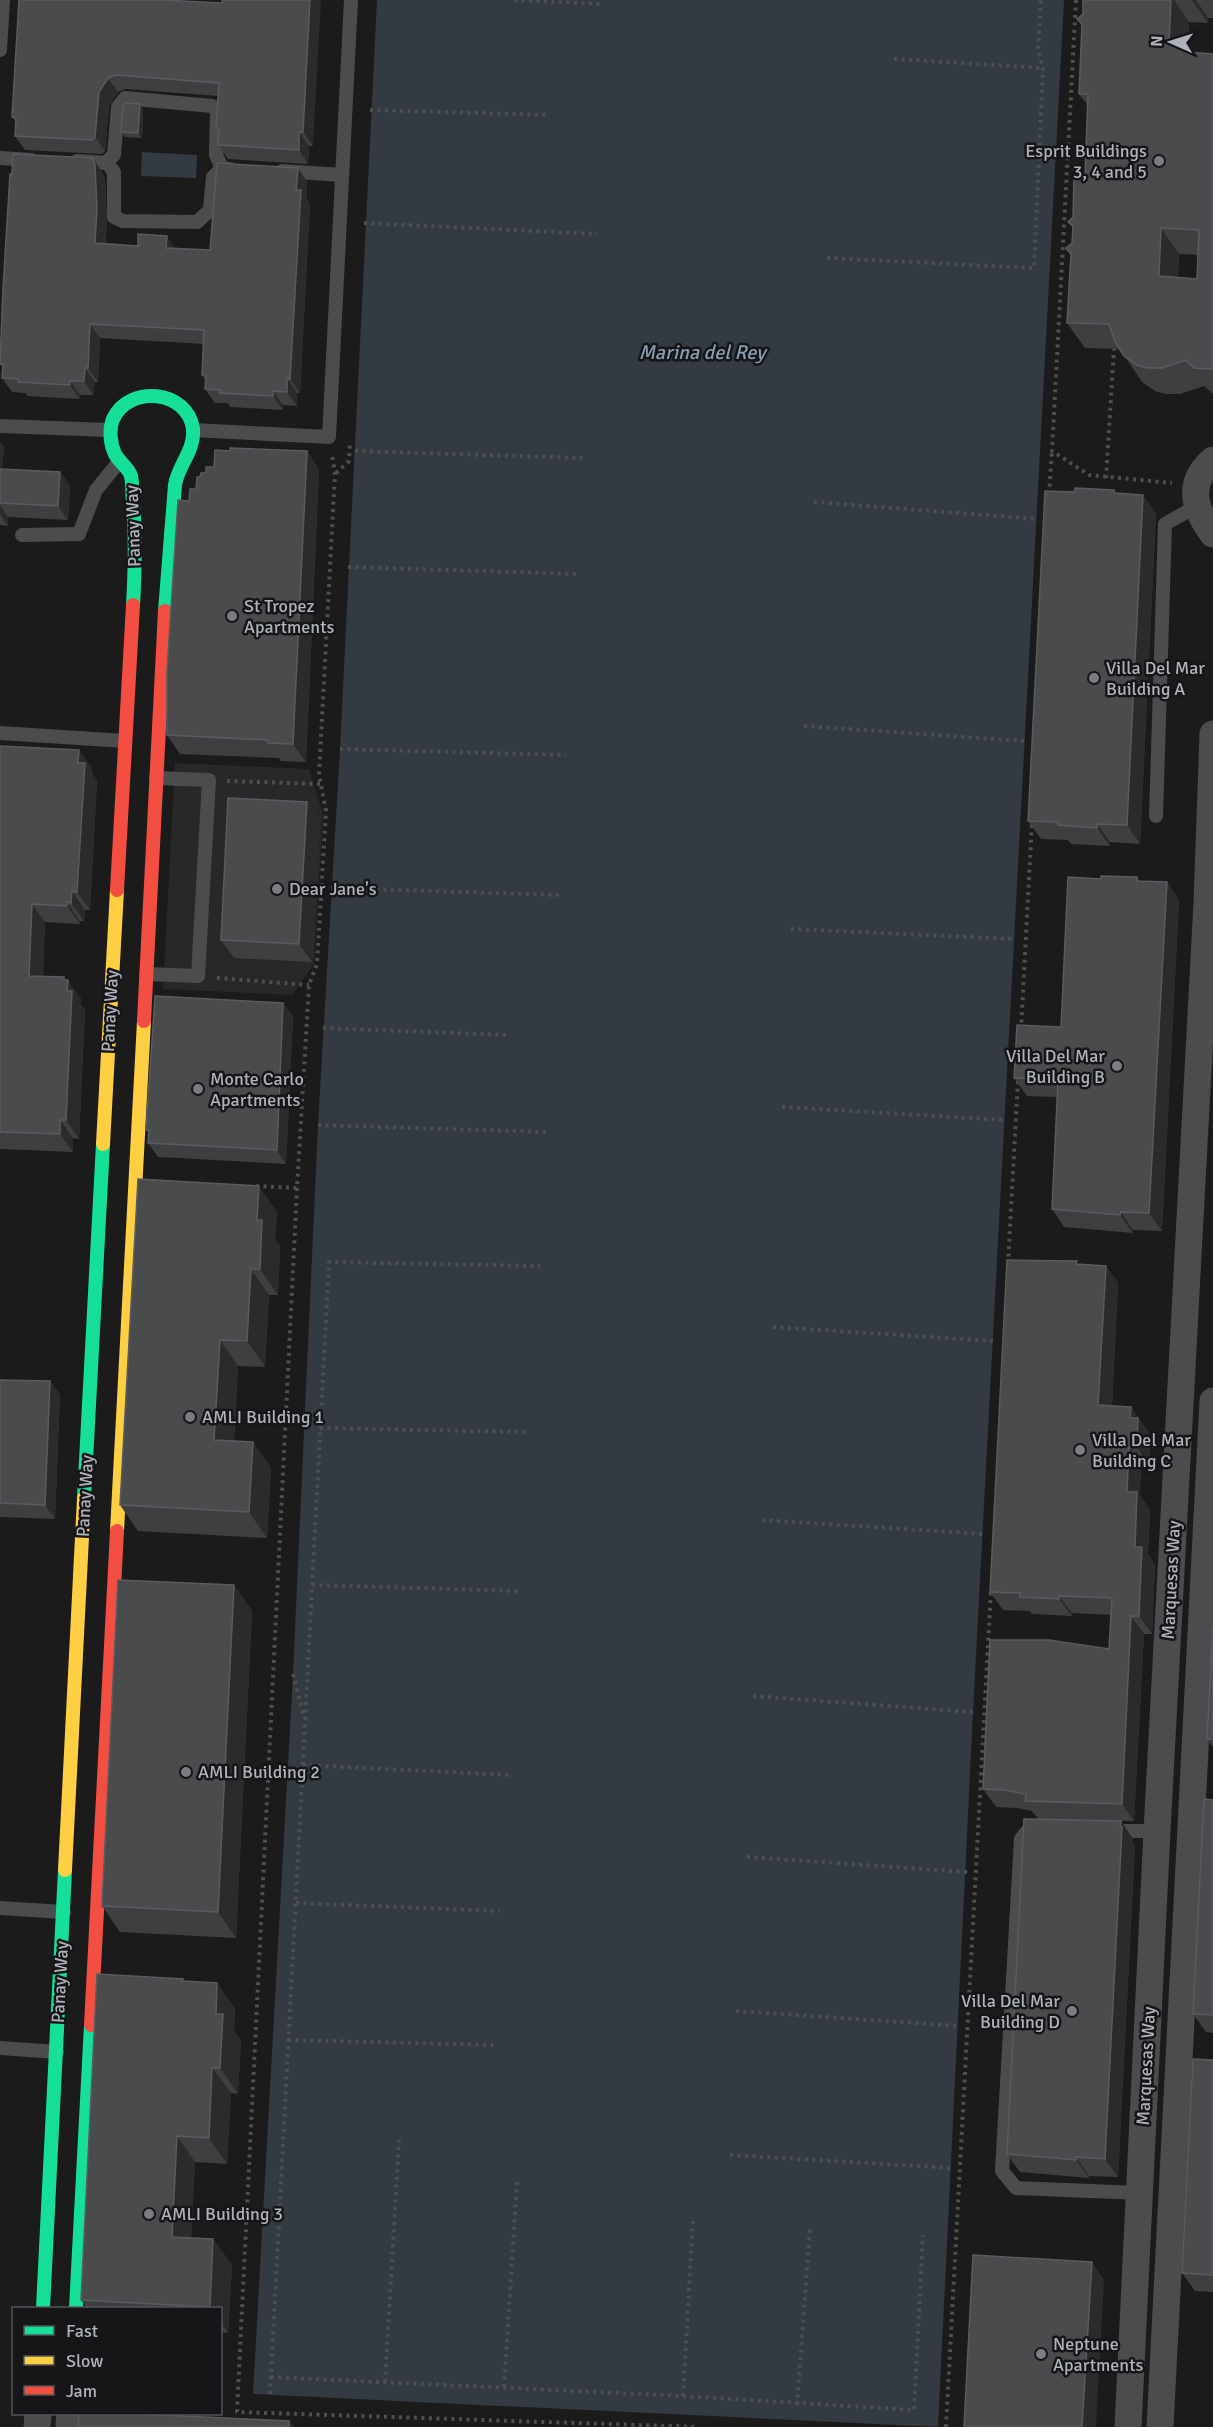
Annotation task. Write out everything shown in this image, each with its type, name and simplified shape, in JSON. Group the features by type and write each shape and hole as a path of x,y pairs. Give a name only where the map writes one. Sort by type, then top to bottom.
{"street":[{"path":"109,430 116,413 127,401 144,394 160,394 179,404 190,419 193,430"},
{"name":"Panay Way","path":"76,2307 73,2053 64,1912 136,545 131,474 118,463 110,445 109,430"},
{"name":"Panay Way","path":"43,2307 73,2053 146,974 170,530 176,474 192,446 193,430"},
{"path":"1213,460 1202,472 1196,496 1201,518 1213,534"},
{"name":"Marquesas Way","path":"1128,2427 1167,1644 1201,1231 1213,734"},
{"name":"Marquesas Way","path":"1160,2427 1213,1401"},
{"path":"1167,1644 1200,1645"},
{"path":"1153,1923 1186,1922"},
{"path":"1140,2193 1173,2194"},
{"path":"1133,2329 1166,2331"}],"lane":[{"path":"0,50 3,0"},
{"path":"193,430 329,436 351,0"},
{"path":"0,158 105,162 114,155 118,107 125,98 212,106 217,111 216,155 222,168"},
{"path":"105,162 114,172 114,217 123,221 198,222 210,210 213,177 222,168 243,169"},
{"path":"265,171 342,175"},
{"path":"0,426 109,430"},
{"path":"22,535 80,534 96,490 118,463"},
{"path":"1156,816 1165,524 1196,496"},
{"path":"0,733 125,741"},
{"path":"146,974 198,976 209,780 156,777"},
{"path":"1053,1829 1030,1828 1021,1839 1002,2171 1016,2188 1140,2193"},
{"path":"1101,1830 1157,1831"},
{"path":"0,1908 64,1912"},
{"path":"0,2048 73,2053"}],"path":[{"path":"514,0 603,4"},
{"path":"827,258 1034,268 1043,68 1038,50 1041,0"},
{"path":"1049,499 1076,0"},
{"path":"894,59 1043,68"},
{"path":"370,110 550,115"},
{"path":"364,223 597,234"},
{"path":"1106,478 1114,349"},
{"path":"329,436 336,473 319,775 326,811 317,964 309,985 297,1188 237,2412 699,2427"},
{"path":"355,451 582,458"},
{"path":"1052,451 1089,475 1196,496"},
{"path":"814,502 1037,519"},
{"path":"348,567 577,574"},
{"path":"804,726 1025,741"},
{"path":"340,749 566,754"},
{"path":"209,780 321,784"},
{"path":"1020,1038 1032,810"},
{"path":"331,888 560,895"},
{"path":"791,929 1014,939"},
{"path":"198,976 309,985"},
{"path":"323,1028 507,1035"},
{"path":"1008,1265 1018,1074"},
{"path":"782,1107 1005,1120"},
{"path":"318,1125 548,1132"},
{"path":"256,1186 297,1188"},
{"path":"270,2394 329,1262 540,1266"},
{"path":"772,1328 993,1341"},
{"path":"320,1428 528,1432"},
{"path":"762,1520 984,1534"},
{"path":"312,1585 519,1591"},
{"path":"946,2427 991,1589"},
{"path":"292,1674 305,1722"},
{"path":"753,1695 973,1712"},
{"path":"303,1765 510,1775"},
{"path":"747,1857 967,1872"},
{"path":"296,1903 500,1911"},
{"path":"736,2011 959,2025"},
{"path":"288,2040 493,2045"},
{"path":"385,2382 399,2140"},
{"path":"730,2155 952,2168"},
{"path":"504,2387 517,2182"},
{"path":"683,2396 693,2218"},
{"path":"797,2404 810,2228"},
{"path":"271,2377 683,2396 914,2410 923,2235"}],"shaded area":[{"path":"175,763 309,769 323,814 314,964 292,995 163,989"}],"water":[{"name":"Marina del Rey","path":"377,0 1064,0 973,1712 938,2427 253,2394 293,1674 318,1125 340,749"},
{"path":"142,152 197,155 196,178 141,176"}],"building":[{"path":"19,0 162,0 222,3 222,0 310,0 303,132 299,132 299,150 218,145 219,128 216,128 219,83 116,75 108,78 99,92 95,137 92,140 15,136 16,118 12,117"},
{"name":"Esprit Buildings 3, 4 and 5","path":"1083,0 1171,0 1169,44 1188,45 1187,52 1213,54 1213,369 1194,368 1186,360 1162,368 1137,365 1124,356 1115,342 1109,324 1067,323 1071,254 1066,248 1072,243 1073,226 1068,222 1073,217 1074,175 1085,176 1088,94 1079,94 1082,24 1077,19 1083,14","holes":["1161,228 1199,230 1197,279 1159,276"]},
{"path":"126,103 140,104 138,133 121,132 123,106"},
{"path":"13,154 93,158 97,208 95,243 138,246 138,234 167,236 166,248 210,250 217,163 298,168 296,190 301,190 290,379 287,378 287,392 273,391 273,396 220,393 221,390 205,389 206,375 202,375 204,330 90,324 88,368 85,368 84,381 70,381 70,385 18,382 18,379 2,378 3,364 0,364 3,289"},
{"name":"St Tropez Apartments","path":"230,448 307,451 293,744 268,743 268,740 167,735 167,670 178,500 189,501 190,489 196,489 197,477 200,477 201,473 206,473 206,467 214,467 215,450 230,451"},
{"path":"0,469 60,472 58,506 0,503"},
{"name":"Villa Del Mar Building A","path":"1075,488 1114,490 1114,493 1143,495 1127,825 1097,824 1097,828 1058,825 1058,822 1028,821 1045,491 1074,492"},
{"path":"0,746 79,750 78,763 85,763 77,892 72,891 71,903 67,902 67,906 32,904 29,976 64,977 64,980 68,980 67,991 72,991 66,1120 60,1120 60,1134 0,1132"},
{"name":"Dear Jane's","path":"228,798 307,802 299,944 221,940"},
{"name":"Villa Del Mar Building B","path":"1101,876 1137,877 1137,881 1167,882 1149,1213 1121,1212 1120,1215 1052,1209 1058,1080 1014,1078 1017,1025 1061,1027 1068,877 1101,879"},
{"name":"Monte Carlo Apartments","path":"155,996 283,1003 277,1150 148,1143 149,1130 146,1130"},
{"name":"AMLI Building 1","path":"138,1179 259,1186 257,1220 262,1220 260,1269 251,1269 247,1341 220,1340 214,1440 253,1442 249,1512 120,1505"},
{"path":"1007,1260 1077,1261 1076,1264 1106,1266 1098,1405 1131,1407 1130,1418 1138,1418 1137,1447 1129,1447 1127,1492 1137,1492 1135,1547 1142,1547 1139,1616 1131,1616 1122,1804 1025,1801 1026,1794 983,1789 990,1640 1049,1640 1109,1649 1112,1598 1059,1596 1059,1599 1020,1597 1020,1593 990,1592"},
{"path":"0,1380 50,1381 45,1505 0,1503"},
{"name":"AMLI Building 2","path":"118,1580 234,1585 218,1912 102,1906"},
{"path":"1213,1626 1213,1739 1207,1739"},
{"path":"1204,1799 1213,1800 1213,2015 1193,2014"},
{"name":"Villa Del Mar Building D","path":"1024,1819 1121,1821 1105,2159 1076,2157 1076,2160 1007,2154"},
{"name":"AMLI Building 3","path":"97,1974 217,1983 216,2014 223,2014 220,2068 212,2068 209,2138 177,2136 172,2237 213,2239 210,2307 81,2300"},
{"path":"1193,2059 1213,2060 1213,2275 1182,2273"},
{"name":"Neptune Apartments","path":"973,2255 1092,2262 1082,2427 964,2427"},
{"path":"79,2415 164,2415 289,2421 289,2427 78,2427"}],"traffic: fast":[{"path":"133,605 135,542 132,479 113,450 111,427 113,419 121,408 132,400 144,396 157,396 170,399 181,406 189,416 193,429 189,451 175,485 165,611"},
{"path":"84,1498 103,1144"},
{"path":"43,2307 65,1870"},
{"path":"76,2307 91,2025"}],"traffic: slow":[{"path":"103,1144 117,890"},
{"path":"117,1531 144,1021"},
{"path":"65,1870 84,1498"}],"traffic: jam":[{"path":"117,890 133,605"},
{"path":"144,1021 165,611"},
{"path":"91,2025 117,1531"}],"place":[{"name":"Esprit Buildings 3, 4 and 5","path":"1159,161"},
{"name":"St Tropez Apartments","path":"232,616"},
{"name":"Villa Del Mar Building A","path":"1094,678"},
{"name":"Dear Jane's","path":"277,889"},
{"name":"Villa Del Mar Building B","path":"1117,1066"},
{"name":"Monte Carlo Apartments","path":"198,1089"},
{"name":"AMLI Building 1","path":"190,1417"},
{"name":"Villa Del Mar Building C","path":"1080,1450"},
{"name":"AMLI Building 2","path":"186,1772"},
{"name":"Villa Del Mar Building D","path":"1072,2011"},
{"name":"AMLI Building 3","path":"149,2214"},
{"name":"Neptune Apartments","path":"1041,2354"}]}
